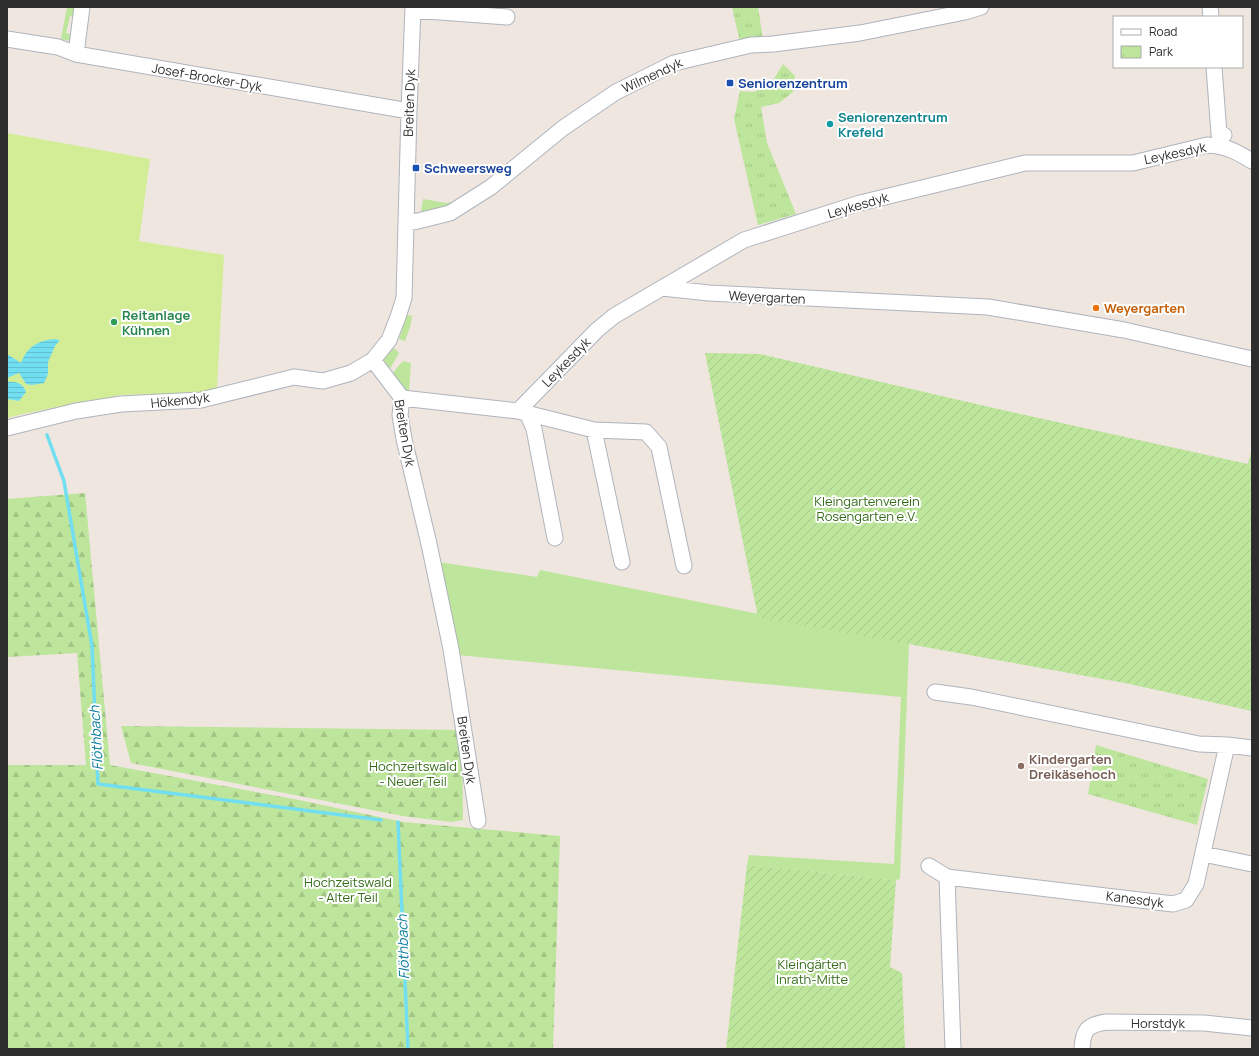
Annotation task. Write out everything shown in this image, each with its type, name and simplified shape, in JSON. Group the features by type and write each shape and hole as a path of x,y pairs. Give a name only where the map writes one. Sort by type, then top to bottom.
{"street":[{"path":"76,54 82,7"},
{"name":"Wilmendyk","path":"406,223 450,213 491,187 563,128 610,96 674,62 751,45 774,44 860,33 981,7"},
{"path":"413,9 506,17"},
{"name":"Breiten Dyk","path":"413,9 404,298 389,340 373,360 402,398 400,415 404,439 452,649 478,821"},
{"name":"Josef-Brocker-Dyk","path":"7,39 58,47 76,54 409,111"},
{"path":"1214,68 1219,134 1224,135"},
{"name":"Leykesdyk","path":"523,413 603,325 614,316 632,304 744,240 860,203 1025,163 1133,163 1207,145 1230,148 1252,161"},
{"name":"Weyergarten","path":"662,288 709,293 988,308 1124,330 1252,359"},
{"name":"Hökendyk","path":"7,428 76,411 121,404 201,400 294,377 323,381 351,372 373,360"},
{"path":"402,398 523,413 594,430 646,432 659,447 684,566"},
{"path":"523,413 534,429 555,538"},
{"path":"594,430 622,562"},
{"path":"935,692 971,697 1199,744 1252,748"},
{"name":"Kanesdyk","path":"929,866 947,877 1174,904 1186,900 1196,884 1227,745"},
{"path":"1203,854 1252,864"},
{"path":"947,877 953,1049"},
{"name":"Horstdyk","path":"1082,1049 1083,1038 1086,1030 1095,1024 1106,1022 1204,1023 1252,1028"}],"green space":[{"path":"67,7 79,9 78,17 70,16 66,33 74,35 70,41 61,39"},
{"path":"732,7 758,7 763,40 740,42"},
{"path":"783,64 795,76 793,92 779,103 761,107 767,143 796,214 758,225 734,119 740,91 754,92 771,84"},
{"name":"Reitanlage Kühnen","path":"7,133 150,159 139,241 224,255 217,388 200,393 121,395 7,418"},
{"path":"423,199 446,203 453,202 453,204 439,210 424,212 421,211"},
{"path":"407,315 412,316 405,341 399,339"},
{"path":"394,348 399,353 385,374 383,365 384,359"},
{"name":"Kleingartenverein Rosengarten e.V.","path":"705,353 760,354 998,409 1248,464 1252,448 1252,711 1125,683 758,617"},
{"path":"403,361 411,363 409,392 401,391 390,376"},
{"name":"Hochzeitswald - Alter Teil","path":"85,493 110,765 299,800 403,822 560,836 553,1049 7,1049 7,765 86,765 77,653 7,657 7,499"},
{"path":"438,562 537,577 540,570 909,644 900,879 896,880 747,865 749,855 894,864 901,697 458,655"},
{"name":"Hochzeitswald - Neuer Teil","path":"121,726 462,730 463,820 451,822 403,816 131,763"},
{"path":"1096,745 1208,779 1197,825 1088,794"},
{"name":"Kleingärten Inrath-Mitte","path":"747,865 896,880 890,967 902,973 905,1049 726,1049"}],"water":[{"path":"54,339 60,340 55,346 48,362 48,374 44,383 32,385 26,384 19,373 7,378 7,354 21,363 23,357 33,346 43,341"},
{"path":"7,382 19,383 25,389 26,392 19,401 7,399"}],"waterway":[{"name":"Flöthbach","path":"47,435 64,481 92,646 98,784 381,820"},
{"name":"Flöthbach","path":"398,822 408,1049"}],"place":[{"name":"Seniorenzentrum","path":"730,83"},
{"name":"Seniorenzentrum Krefeld","path":"830,124"},
{"name":"Schweersweg","path":"416,168"},
{"name":"Weyergarten","path":"1096,308"},
{"name":"Reitanlage Kühnen","path":"114,322"},
{"name":"Kindergarten Dreikäsehoch","path":"1021,766"}]}
